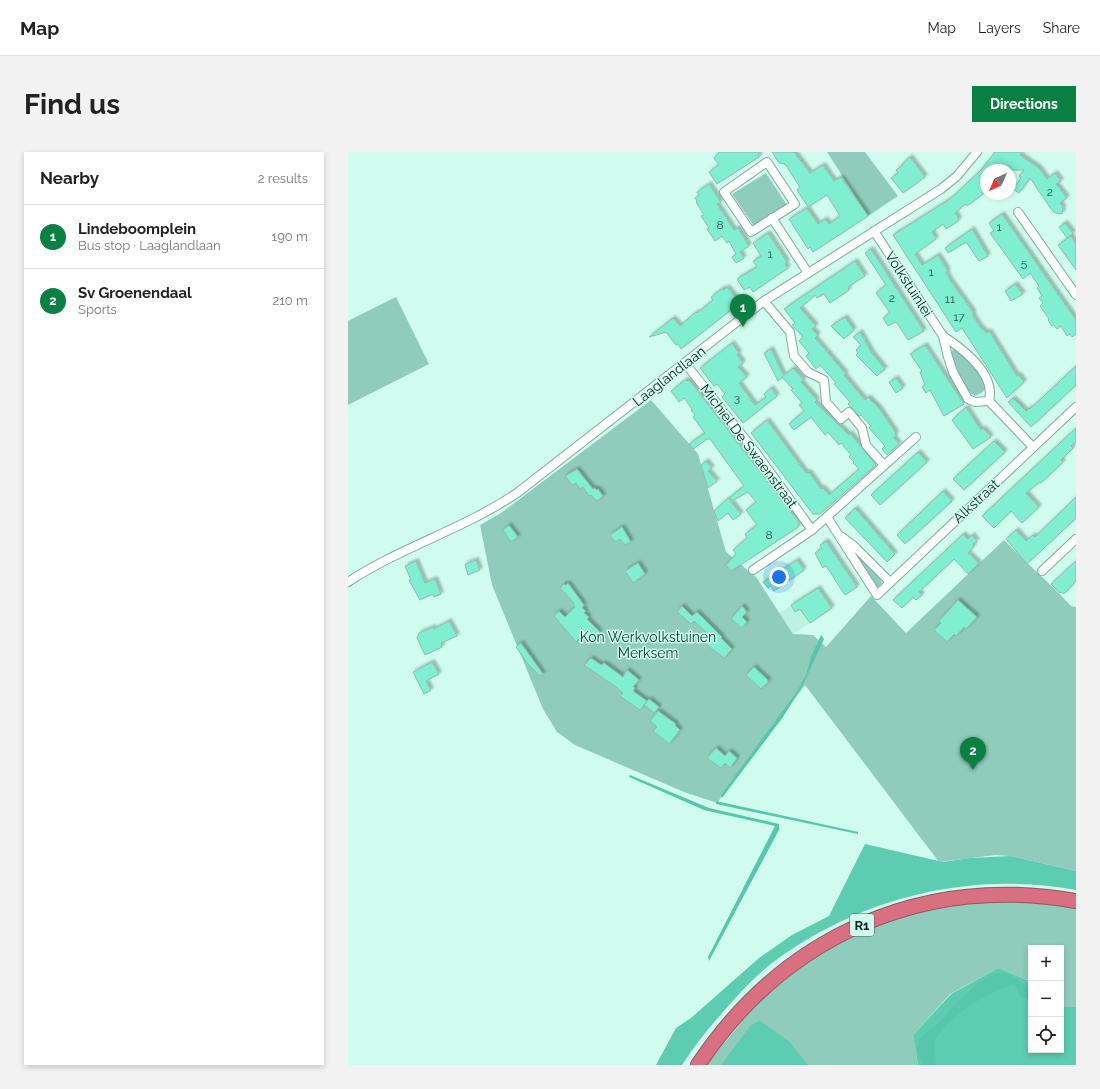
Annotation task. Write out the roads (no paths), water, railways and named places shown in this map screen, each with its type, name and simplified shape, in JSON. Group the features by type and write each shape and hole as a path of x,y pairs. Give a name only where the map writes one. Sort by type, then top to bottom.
{"highway":[{"name":"R1","path":"698,1065 725,1028 764,987 809,953 856,927 922,904 970,896 1032,895 1076,901"}],"street":[{"name":"Laaglandlaan","path":"348,582 381,563 494,509 517,493 764,302 941,189 957,176 977,152"},
{"path":"767,162 795,204 772,218 751,232 724,192 767,162"},
{"path":"1018,212 1076,294"},
{"path":"772,218 808,273"},
{"name":"Volkstuinlei","path":"874,231 943,336 953,372 968,399 975,402 989,401 990,388 985,376 962,348 943,336"},
{"path":"764,302 790,332 794,356 808,372 824,380 826,402 841,419 849,412 862,428 866,445 884,465"},
{"name":"Michiel De Swaenstraat","path":"685,363 754,450 812,530"},
{"path":"989,401 1033,447"},
{"name":"Alkstraat","path":"840,535 848,551 877,595 1076,406"},
{"path":"753,570 812,530 916,437"},
{"path":"827,517 840,535 854,546 890,582"},
{"path":"1042,571 1076,539"}],"place":[{"name":"Lindeboomplein","path":"743,327"},
{"name":"Sv Groenendaal","path":"973,770"}],"park label":[{"name":"Kon Werkvolkstuinen Merksem","path":"648,646"}]}
